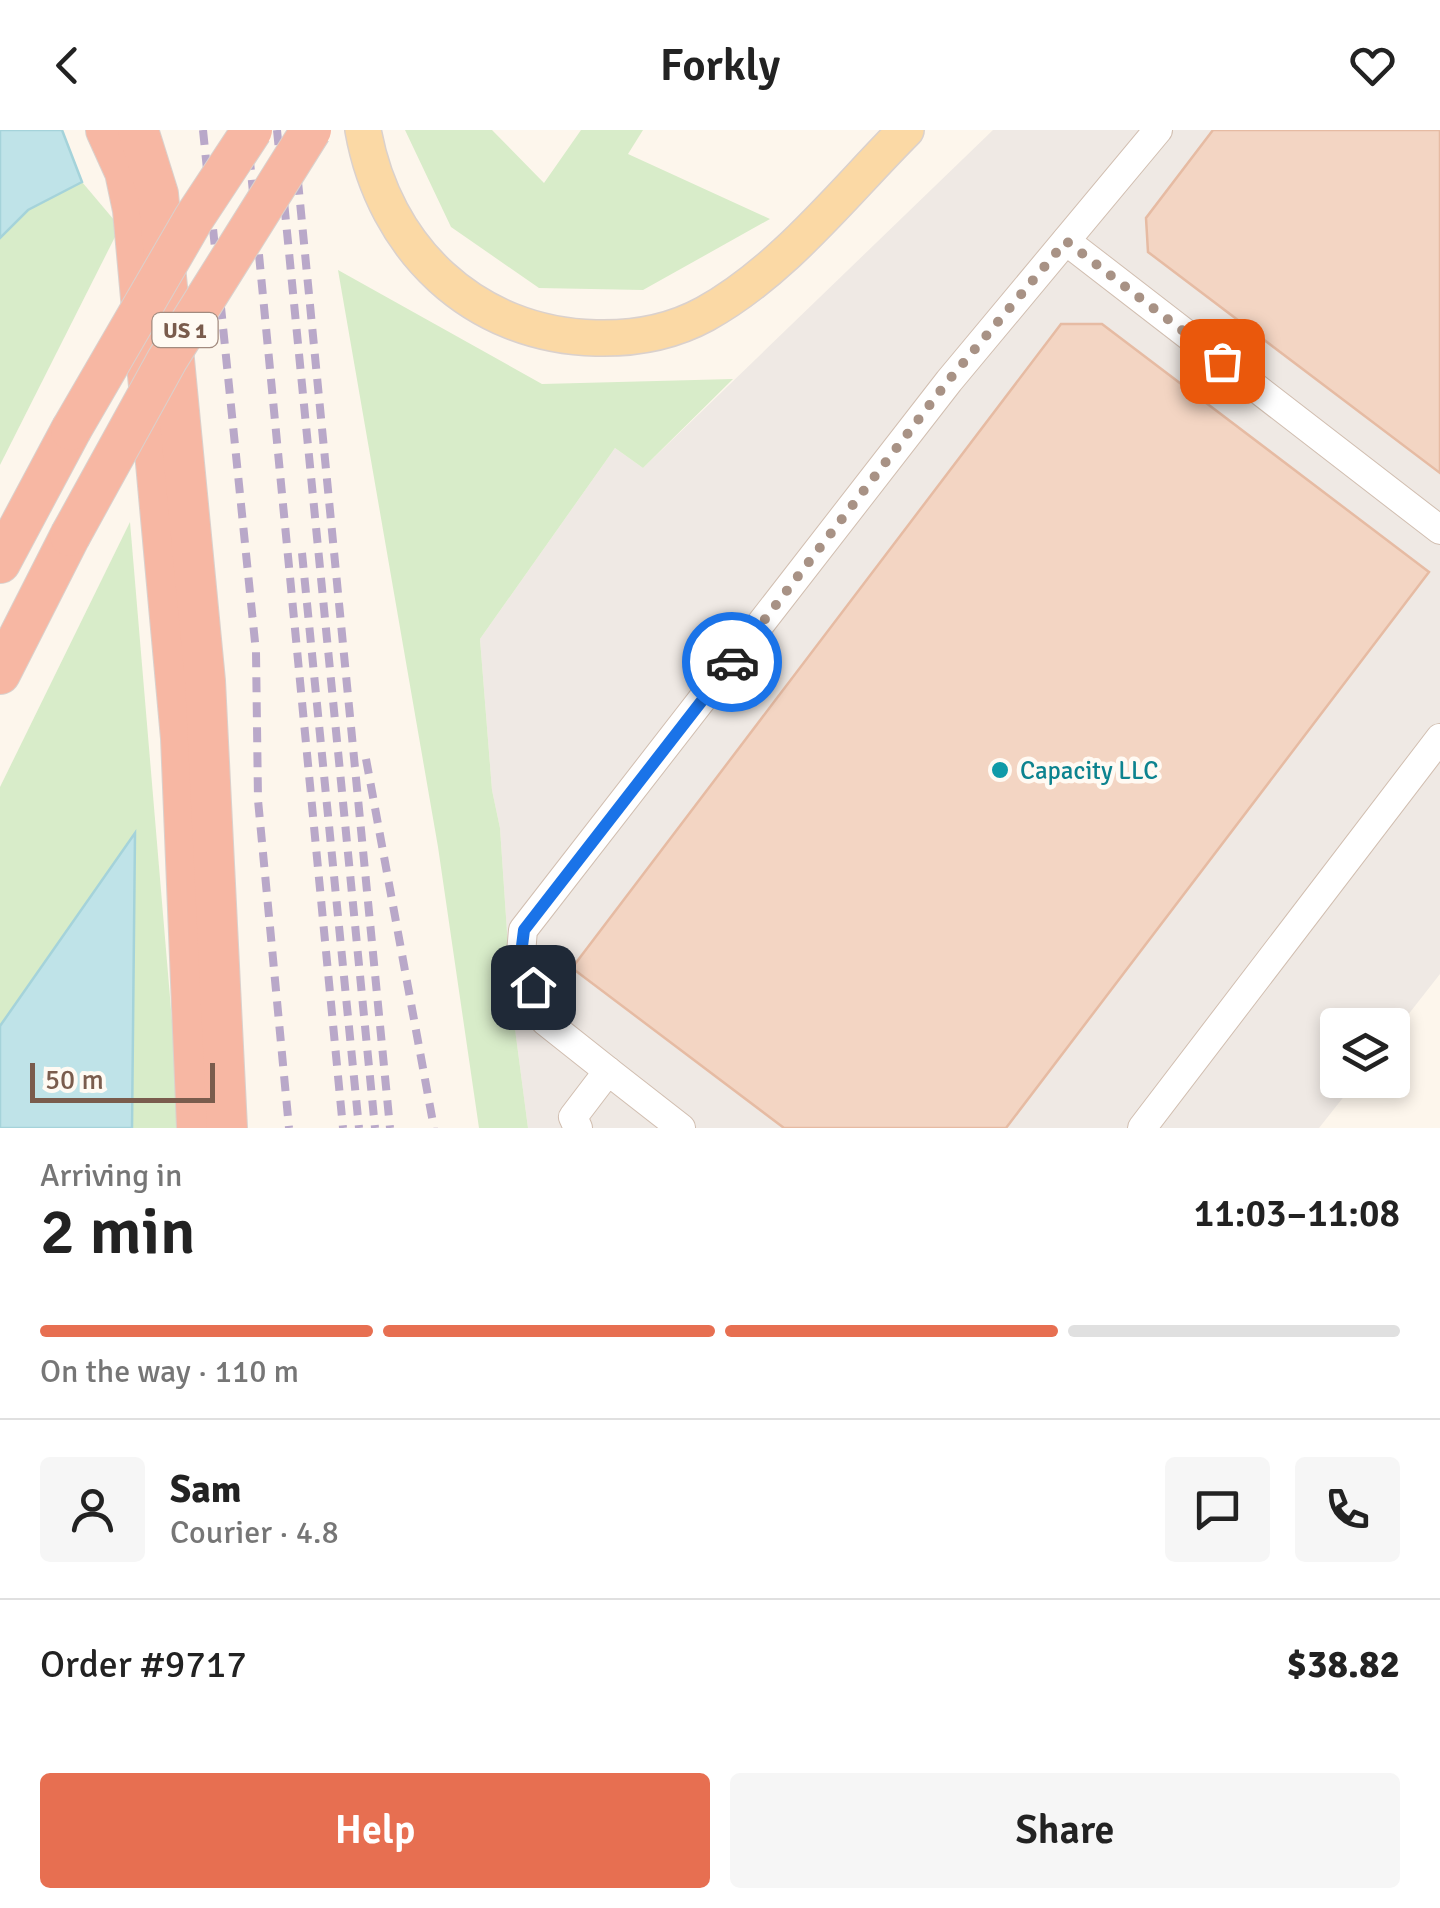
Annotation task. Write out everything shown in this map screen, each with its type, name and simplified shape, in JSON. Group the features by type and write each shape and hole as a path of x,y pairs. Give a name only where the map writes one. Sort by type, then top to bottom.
{"highway":[{"path":"106,130 125,172 133,210 166,559 181,738 197,1128"},
{"path":"138,130 158,194 198,595 226,1128"},
{"name":"US 1","path":"0,563 71,430 194,218 252,130"},
{"name":"US 1","path":"0,674 167,360 311,130"}],"main road":[{"path":"363,130 374,176 393,220 442,279 511,323 564,336 614,338 683,324 724,301 782,254 906,130"}],"lane":[{"path":"681,1128 545,1021 521,954 524,930 948,381 1158,130"},
{"path":"1066,241 1440,530"},
{"path":"1142,1128 1440,738"},
{"path":"578,1128 573,1116 608,1071"}],"shaded area":[{"path":"993,130 1440,130 1440,974 1410,1012 1410,1008 1320,1008 1320,1098 1343,1098 1319,1128 528,1128 512,1006 500,828 492,790 480,639 615,448 643,468"}],"green space":[{"path":"405,130 492,130 544,183 581,130 643,130 628,154 770,219 643,290 539,288 451,227"},
{"path":"82,182 120,227 0,465 0,238 28,210"},
{"path":"338,270 542,384 733,379 643,468 615,448 480,639 492,790 500,828 512,1006 528,1128 479,1128 438,847"},
{"path":"130,522 181,1128 0,1128 0,787"}],"water":[{"path":"0,130 62,130 82,182 28,210 0,238"},
{"path":"135,833 132,1128 0,1128 0,1026"}],"building":[{"path":"1213,130 1440,130 1440,473 1148,252 1146,218"},
{"name":"Capacity LLC","path":"1061,324 1102,324 1429,572 1006,1128 784,1128 572,968"}],"railway":[{"path":"203,130 256,652 258,800 289,1128"},
{"path":"247,130 343,1128"},
{"path":"277,130 375,1128"},
{"path":"293,130 390,1128"},
{"path":"302,553 359,1128"},
{"path":"366,759 434,1128"}],"way so far":[{"path":"732,662 948,381 1066,241 1222,361"}],"place":[{"name":"Capacity LLC","path":"1000,770"}],"route":[{"path":"533,987 521,954 524,930 732,662"}]}
